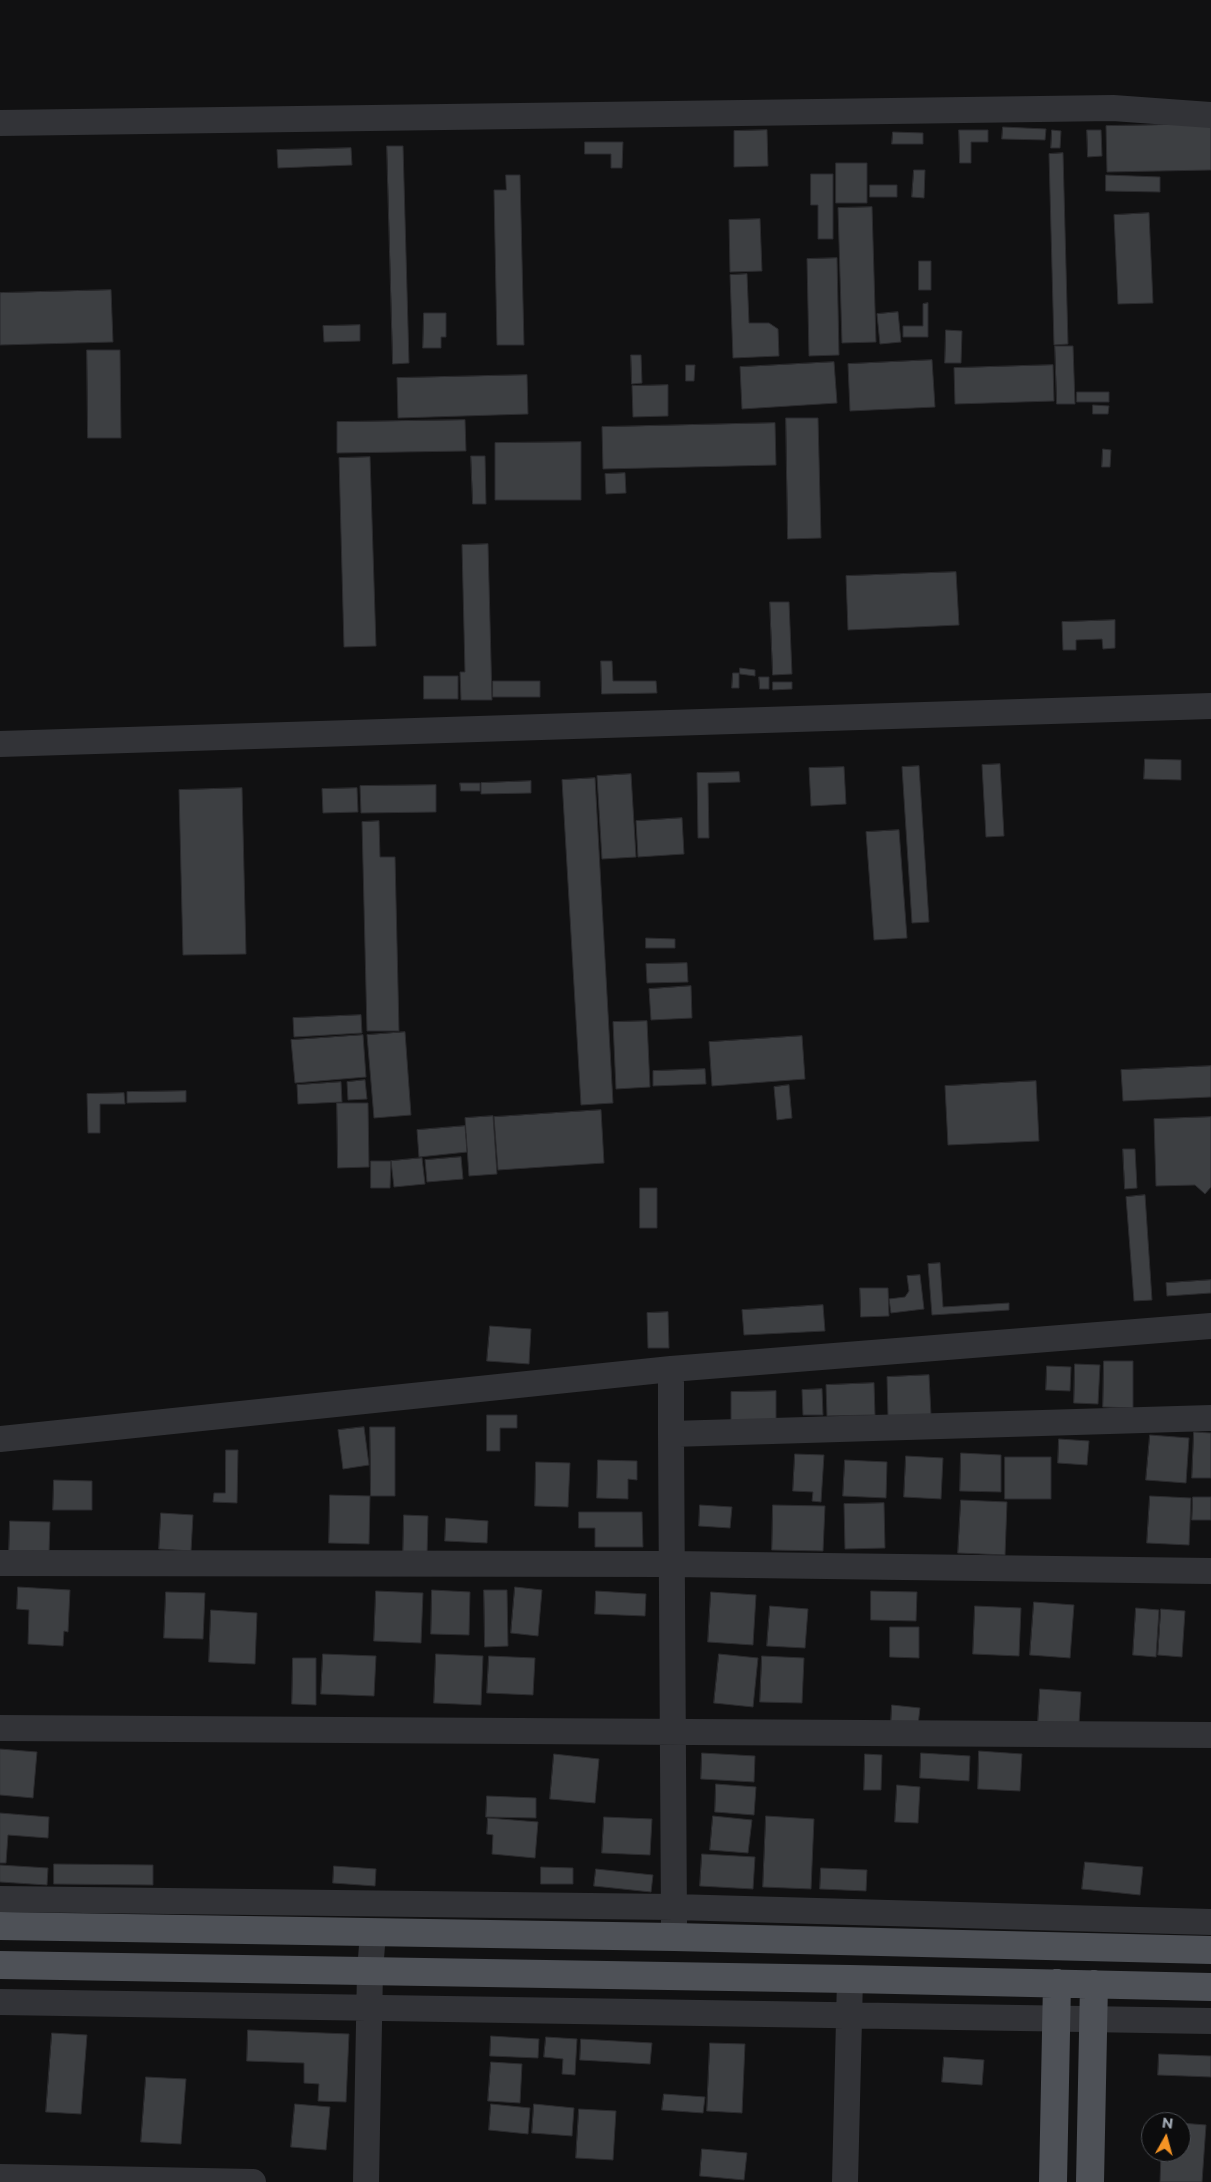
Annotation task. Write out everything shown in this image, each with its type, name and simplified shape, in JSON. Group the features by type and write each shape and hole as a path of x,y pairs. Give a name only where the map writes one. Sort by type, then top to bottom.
{"main road":[{"path":"0,1926 674,1937 1211,1950"},
{"path":"0,1966 850,1979 1211,1987"},
{"path":"1053,2182 1057,1983"},
{"path":"1090,2182 1094,1984"}],"street":[{"path":"0,123 1114,108 1211,115"},
{"path":"0,744 1211,706"},
{"path":"0,1439 671,1369 1211,1326"},
{"path":"671,1369 674,1937"},
{"path":"671,1434 1211,1418"},
{"path":"0,1564 671,1564 1211,1571"},
{"path":"0,1728 1211,1735"},
{"path":"0,1899 674,1906 1211,1922"},
{"path":"366,2182 370,1971 373,1933"},
{"path":"845,2182 850,1979"},
{"path":"0,2002 1211,2020"},
{"path":"0,2177 253,2182"}],"building":[{"path":"1211,124 1211,170 1107,172 1106,126"},
{"path":"1003,127 1046,129 1045,140 1002,139"},
{"path":"767,130 768,166 734,167 734,131"},
{"path":"959,130 988,130 988,142 971,142 971,163 960,163"},
{"path":"1052,130 1061,131 1060,148 1051,148"},
{"path":"1087,130 1101,130 1102,156 1088,157"},
{"path":"893,132 923,133 923,144 892,144"},
{"path":"585,142 623,142 622,168 611,168 611,154 585,154"},
{"path":"387,146 403,146 409,363 393,364"},
{"path":"351,148 352,165 278,168 277,150"},
{"path":"1063,153 1068,344 1054,345 1049,154"},
{"path":"836,163 867,163 867,203 836,203"},
{"path":"914,170 925,170 924,198 912,197"},
{"path":"811,174 833,174 833,239 818,239 818,205 811,205"},
{"path":"506,175 520,175 524,345 497,345 494,190 506,190"},
{"path":"1106,175 1160,177 1160,192 1106,191"},
{"path":"870,185 897,185 897,197 870,197"},
{"path":"872,207 876,342 842,343 838,208"},
{"path":"1149,213 1153,303 1118,304 1114,215"},
{"path":"760,219 762,271 730,272 729,220"},
{"path":"837,258 839,355 809,356 807,259"},
{"path":"919,261 931,261 931,290 919,290"},
{"path":"747,274 749,323 769,323 778,329 779,356 733,358 730,275"},
{"path":"111,290 113,342 0,345 0,293"},
{"path":"928,303 928,337 903,337 903,326 923,326 923,304"},
{"path":"898,312 901,342 880,344 877,314"},
{"path":"424,313 446,313 446,337 441,337 441,348 423,348"},
{"path":"360,325 360,341 324,342 323,326"},
{"path":"946,330 962,331 961,363 945,363"},
{"path":"1055,346 1073,346 1075,404 1057,404"},
{"path":"87,350 120,350 121,438 88,438"},
{"path":"631,355 641,355 642,383 632,384"},
{"path":"932,360 935,407 850,411 848,364"},
{"path":"834,362 837,403 742,409 740,367"},
{"path":"686,365 695,365 694,381 686,381"},
{"path":"1053,365 1054,401 955,404 954,368"},
{"path":"527,375 528,414 398,418 397,378"},
{"path":"668,385 668,416 633,417 632,386"},
{"path":"1077,392 1109,392 1109,402 1077,402"},
{"path":"1093,405 1109,406 1108,414 1093,414"},
{"path":"786,418 818,418 821,538 788,539"},
{"path":"465,420 466,451 337,453 337,422"},
{"path":"775,423 776,465 603,469 602,427"},
{"path":"581,442 581,500 495,500 495,443"},
{"path":"1103,449 1111,450 1110,467 1102,467"},
{"path":"471,456 485,456 486,504 473,504"},
{"path":"370,457 376,646 344,647 339,458"},
{"path":"625,473 626,493 606,494 605,474"},
{"path":"488,544 492,700 461,700 460,672 465,672 462,545"},
{"path":"956,572 959,625 848,630 846,576"},
{"path":"770,602 789,602 792,674 773,675"},
{"path":"1115,620 1115,648 1103,649 1102,639 1076,640 1076,650 1063,650 1062,622"},
{"path":"601,661 612,661 613,681 656,681 657,693 602,694"},
{"path":"740,668 755,670 755,676 740,674"},
{"path":"733,673 739,673 739,688 732,688"},
{"path":"424,676 458,676 458,699 424,699"},
{"path":"759,677 769,677 769,689 760,689"},
{"path":"493,681 540,681 540,697 493,697"},
{"path":"773,682 792,682 792,689 773,690"},
{"path":"1145,759 1181,760 1181,780 1144,779"},
{"path":"1000,764 1004,836 986,837 982,765"},
{"path":"919,766 929,922 912,923 902,767"},
{"path":"844,767 846,804 811,806 809,768"},
{"path":"739,772 740,782 708,783 709,838 698,838 697,773"},
{"path":"631,774 636,857 602,859 597,776"},
{"path":"595,778 613,1103 581,1105 562,780"},
{"path":"531,781 531,793 481,794 481,783"},
{"path":"460,783 480,783 480,791 461,791"},
{"path":"436,785 436,812 361,813 360,786"},
{"path":"242,788 246,954 183,955 179,790"},
{"path":"357,788 358,812 323,813 322,789"},
{"path":"682,818 684,854 638,857 636,821"},
{"path":"379,821 380,857 395,857 399,1031 367,1031 362,822"},
{"path":"899,830 907,938 874,940 866,832"},
{"path":"646,938 675,939 675,948 646,948"},
{"path":"687,963 688,982 647,983 646,964"},
{"path":"691,986 692,1018 651,1020 649,989"},
{"path":"361,1015 362,1033 294,1037 293,1018"},
{"path":"647,1021 650,1087 616,1089 613,1022"},
{"path":"405,1032 411,1115 374,1118 367,1035"},
{"path":"363,1035 366,1077 295,1083 291,1040"},
{"path":"802,1036 805,1079 712,1086 709,1042"},
{"path":"1211,1066 1211,1097 1123,1101 1121,1070"},
{"path":"705,1069 706,1084 653,1086 653,1071"},
{"path":"365,1080 367,1099 348,1100 347,1082"},
{"path":"1036,1081 1039,1141 948,1145 945,1086"},
{"path":"341,1082 342,1102 298,1104 297,1085"},
{"path":"789,1085 792,1118 777,1120 774,1087"},
{"path":"186,1091 186,1102 127,1103 127,1092"},
{"path":"124,1093 125,1104 100,1104 100,1133 88,1133 87,1094"},
{"path":"337,1103 368,1103 369,1167 338,1168"},
{"path":"601,1110 604,1163 498,1170 494,1117"},
{"path":"493,1116 497,1174 469,1176 465,1118"},
{"path":"1211,1117 1211,1187 1205,1194 1195,1185 1156,1186 1154,1119"},
{"path":"465,1126 467,1152 419,1157 417,1130"},
{"path":"1123,1149 1135,1149 1137,1188 1125,1189"},
{"path":"461,1157 463,1179 427,1182 425,1160"},
{"path":"422,1158 425,1184 394,1187 391,1161"},
{"path":"371,1161 391,1161 390,1188 371,1188"},
{"path":"640,1188 657,1188 657,1228 640,1228"},
{"path":"1145,1195 1152,1300 1134,1301 1126,1197"},
{"path":"940,1263 943,1307 1009,1303 1009,1310 932,1315 928,1264"},
{"path":"920,1275 924,1309 891,1313 889,1299 905,1297 909,1291 907,1276"},
{"path":"1211,1280 1211,1293 1167,1296 1166,1283"},
{"path":"860,1288 888,1288 889,1316 861,1317"},
{"path":"823,1305 825,1331 744,1335 742,1310"},
{"path":"668,1312 669,1348 648,1348 647,1313"},
{"path":"490,1326 531,1329 529,1364 487,1361"},
{"path":"1104,1361 1133,1361 1133,1408 1103,1407"},
{"path":"1075,1364 1100,1365 1098,1404 1074,1403"},
{"path":"1047,1366 1071,1367 1070,1391 1046,1390"},
{"path":"929,1375 931,1415 888,1416 887,1377"},
{"path":"874,1383 875,1415 827,1416 826,1385"},
{"path":"822,1389 823,1415 803,1415 802,1390"},
{"path":"776,1391 776,1421 731,1422 731,1392"},
{"path":"487,1415 517,1415 517,1428 500,1428 500,1451 487,1451"},
{"path":"364,1427 369,1465 343,1469 338,1430"},
{"path":"370,1427 395,1427 395,1496 371,1496"},
{"path":"1194,1432 1211,1433 1211,1478 1192,1478"},
{"path":"1150,1435 1189,1438 1186,1483 1146,1480"},
{"path":"1059,1439 1089,1441 1087,1465 1058,1463"},
{"path":"226,1450 238,1450 237,1503 213,1502 214,1493 225,1493"},
{"path":"961,1453 1001,1455 1001,1492 960,1491"},
{"path":"795,1454 824,1455 821,1502 812,1501 813,1492 793,1491"},
{"path":"906,1456 943,1458 941,1499 904,1497"},
{"path":"1005,1457 1051,1457 1051,1499 1005,1499"},
{"path":"598,1460 637,1461 637,1480 628,1479 628,1499 597,1498"},
{"path":"845,1460 887,1462 886,1498 843,1496"},
{"path":"536,1462 570,1463 568,1507 535,1506"},
{"path":"54,1480 92,1481 92,1510 53,1510"},
{"path":"330,1495 370,1496 369,1544 329,1543"},
{"path":"1150,1496 1191,1498 1189,1545 1147,1543"},
{"path":"1193,1497 1211,1497 1211,1520 1192,1520"},
{"path":"961,1500 1007,1502 1005,1555 958,1553"},
{"path":"884,1503 885,1548 845,1549 844,1504"},
{"path":"700,1505 732,1507 730,1528 699,1526"},
{"path":"773,1505 825,1506 823,1551 772,1550"},
{"path":"579,1512 642,1512 643,1547 595,1547 595,1528 579,1528"},
{"path":"161,1513 193,1515 191,1551 159,1549"},
{"path":"404,1515 428,1516 427,1555 403,1555"},
{"path":"446,1518 488,1521 487,1543 445,1541"},
{"path":"10,1521 50,1522 49,1553 9,1551"},
{"path":"18,1587 70,1590 68,1632 64,1631 63,1646 28,1644 29,1610 17,1609"},
{"path":"515,1587 542,1590 538,1636 511,1633"},
{"path":"432,1590 470,1592 469,1635 431,1634"},
{"path":"484,1590 507,1590 508,1646 485,1647"},
{"path":"376,1591 423,1593 421,1643 374,1641"},
{"path":"596,1591 646,1594 645,1616 595,1614"},
{"path":"871,1591 917,1592 916,1621 871,1620"},
{"path":"166,1592 205,1593 203,1639 164,1638"},
{"path":"711,1592 756,1595 753,1645 708,1642"},
{"path":"1034,1602 1074,1605 1070,1658 1030,1655"},
{"path":"770,1606 808,1609 805,1648 767,1646"},
{"path":"975,1606 1021,1608 1019,1656 973,1654"},
{"path":"1136,1608 1159,1610 1156,1657 1133,1655"},
{"path":"1161,1609 1185,1611 1182,1657 1158,1655"},
{"path":"211,1610 257,1613 255,1664 209,1662"},
{"path":"890,1627 919,1627 919,1658 890,1657"},
{"path":"323,1654 376,1656 374,1696 321,1694"},
{"path":"436,1654 483,1656 481,1705 434,1703"},
{"path":"719,1654 758,1658 753,1707 714,1703"},
{"path":"489,1656 535,1658 533,1695 487,1693"},
{"path":"762,1656 804,1658 802,1703 760,1702"},
{"path":"293,1658 316,1658 316,1705 292,1704"},
{"path":"1040,1689 1081,1692 1079,1724 1038,1722"},
{"path":"892,1705 920,1708 918,1725 891,1722"},
{"path":"0,1749 37,1752 33,1798 0,1795"},
{"path":"979,1751 1022,1754 1020,1791 978,1789"},
{"path":"702,1753 755,1756 754,1782 701,1779"},
{"path":"921,1753 970,1756 969,1781 920,1778"},
{"path":"554,1754 599,1759 595,1803 550,1799"},
{"path":"865,1754 882,1755 881,1790 864,1790"},
{"path":"716,1784 756,1787 754,1815 715,1812"},
{"path":"897,1785 920,1787 918,1823 895,1822"},
{"path":"487,1796 536,1798 536,1818 486,1817"},
{"path":"0,1813 49,1817 48,1838 8,1835 6,1863 0,1863"},
{"path":"713,1816 752,1820 748,1853 710,1850"},
{"path":"766,1816 814,1819 811,1889 763,1887"},
{"path":"604,1817 652,1819 650,1855 602,1853"},
{"path":"488,1818 538,1822 535,1858 492,1854 493,1835 487,1834"},
{"path":"702,1854 755,1857 753,1889 700,1886"},
{"path":"1085,1862 1143,1867 1140,1895 1082,1889"},
{"path":"54,1864 153,1865 153,1885 54,1884"},
{"path":"0,1865 48,1868 47,1885 0,1882"},
{"path":"334,1866 376,1869 375,1886 333,1883"},
{"path":"541,1867 573,1868 573,1884 541,1884"},
{"path":"821,1868 867,1870 866,1891 820,1889"},
{"path":"596,1869 653,1875 651,1892 594,1886"},
{"path":"248,2030 349,2034 346,2102 318,2101 319,2084 304,2083 304,2063 247,2061"},
{"path":"52,2033 87,2035 81,2114 46,2112"},
{"path":"491,2036 539,2039 538,2058 490,2056"},
{"path":"546,2037 577,2039 575,2075 562,2074 563,2059 544,2057"},
{"path":"581,2039 652,2043 650,2064 580,2060"},
{"path":"710,2043 745,2044 742,2113 707,2111"},
{"path":"1159,2054 1211,2056 1211,2077 1158,2075"},
{"path":"944,2057 984,2060 982,2085 942,2082"},
{"path":"491,2062 522,2064 520,2103 488,2101"},
{"path":"146,2077 186,2079 181,2144 141,2142"},
{"path":"664,2094 705,2097 703,2113 662,2110"},
{"path":"295,2104 330,2107 326,2150 291,2147"},
{"path":"491,2104 530,2108 528,2134 489,2130"},
{"path":"534,2104 574,2108 572,2136 532,2133"},
{"path":"579,2109 616,2111 613,2160 576,2158"},
{"path":"1191,2124 1206,2125 1202,2182 1160,2182 1161,2162 1191,2162"},
{"path":"702,2149 747,2153 744,2180 700,2176"}]}
